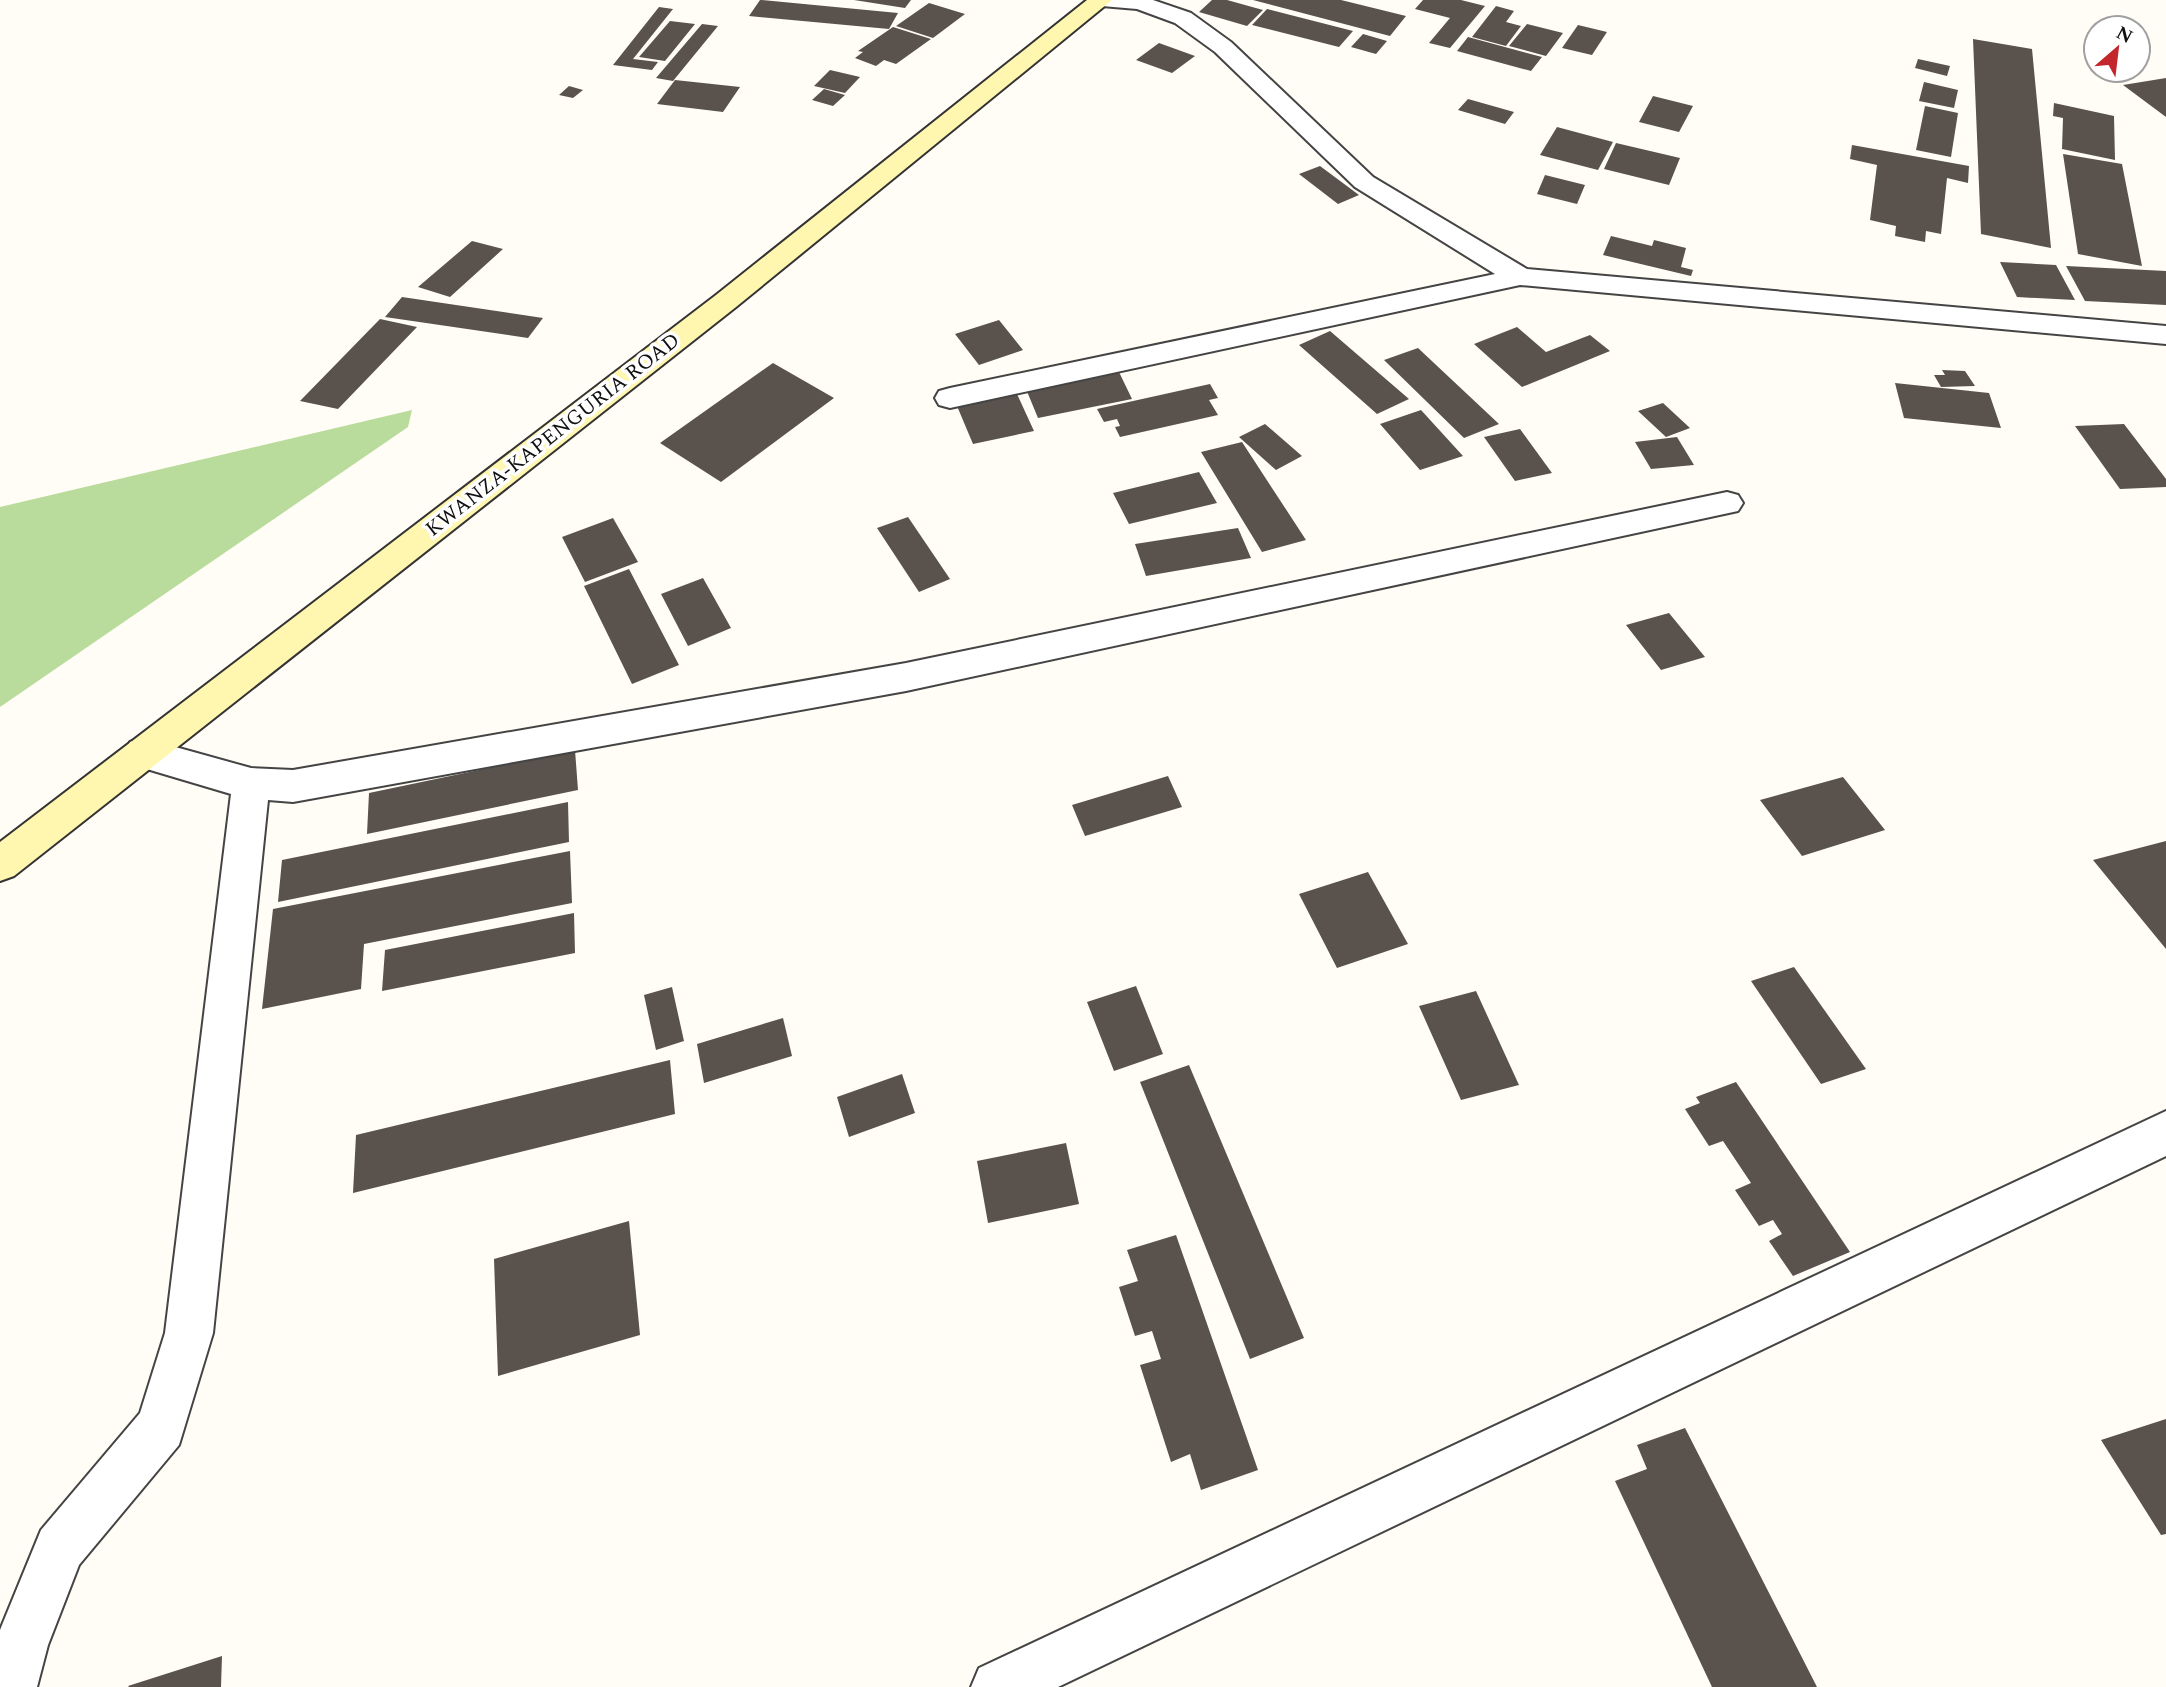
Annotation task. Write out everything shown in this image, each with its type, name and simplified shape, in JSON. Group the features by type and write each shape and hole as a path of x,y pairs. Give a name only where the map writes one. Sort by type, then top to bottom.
{"street":[{"path":"1100,0 1140,4 1183,18 1223,47 1364,182 1520,277"},
{"name":"KWANZA-KAPENGURIA ROAD","path":"0,864 726,301 1100,0"},
{"path":"950,398 1520,277 2166,335"},
{"path":"143,752 251,784 293,786 906,677 1727,503"},
{"path":"10,1687 21,1645 59,1548 161,1427 189,1333 251,784"},
{"path":"998,1687 2166,1133"}],"green space":[{"path":"412,410 408,427 0,707 0,507"}],"building":[{"path":"760,0 898,13 889,29 749,16"},
{"path":"854,0 911,0 905,8"},
{"path":"1212,0 1227,0 1263,10 1247,26 1199,12"},
{"path":"1253,0 1341,0 1406,16 1390,36"},
{"path":"1423,0 1461,0 1485,6 1450,48 1429,43 1450,18 1415,9"},
{"path":"929,3 965,14 933,38 896,26"},
{"path":"1496,6 1514,11 1506,22 1521,26 1506,46 1472,37"},
{"path":"659,7 673,9 633,59 658,62 652,70 613,65"},
{"path":"1267,9 1353,31 1339,47 1252,25"},
{"path":"670,21 695,24 665,61 639,57"},
{"path":"702,24 718,26 673,81 656,78"},
{"path":"1527,24 1563,33 1546,56 1509,46"},
{"path":"1578,25 1607,32 1592,55 1562,48"},
{"path":"893,27 931,39 896,64 884,60 876,66 855,58 863,52 858,51"},
{"path":"1363,34 1387,41 1376,54 1351,47"},
{"path":"1468,37 1542,57 1531,71 1457,51"},
{"path":"1973,39 2032,49 2051,248 1981,234"},
{"path":"1159,43 1195,56 1172,73 1136,60"},
{"path":"1918,59 1950,66 1947,76 1915,68"},
{"path":"830,70 860,77 845,93 814,86"},
{"path":"2166,78 2166,117 2123,85 2152,84 2152,80"},
{"path":"675,80 740,87 723,112 657,104"},
{"path":"1924,82 1958,90 1954,108 1919,101"},
{"path":"569,86 583,90 573,98 559,95"},
{"path":"824,89 845,95 833,106 812,100"},
{"path":"1653,96 1693,106 1679,132 1639,122"},
{"path":"1468,99 1514,112 1505,124 1458,110"},
{"path":"2054,103 2114,116 2115,160 2062,149 2063,118 2053,116"},
{"path":"1925,106 1958,113 1951,157 1916,150"},
{"path":"1557,127 1613,142 1598,170 1540,155"},
{"path":"1616,143 1680,158 1669,185 1604,169"},
{"path":"1852,145 1969,166 1968,183 1947,178 1941,234 1926,231 1925,242 1895,236 1896,226 1870,220 1877,165 1850,159"},
{"path":"2063,154 2122,164 2142,266 2078,254"},
{"path":"1320,166 1359,195 1338,204 1299,174"},
{"path":"1545,175 1585,185 1577,204 1537,194"},
{"path":"1611,236 1652,246 1654,240 1686,248 1681,267 1693,270 1691,276 1603,255"},
{"path":"472,241 503,249 450,297 418,287"},
{"path":"2000,262 2056,265 2075,300 2017,297"},
{"path":"2066,266 2166,271 2166,305 2085,301"},
{"path":"402,297 543,318 528,338 385,317"},
{"path":"380,319 417,327 338,409 300,401"},
{"path":"999,320 1023,350 979,365 955,334"},
{"path":"1517,327 1546,352 1590,335 1610,351 1522,387 1474,344"},
{"path":"1330,331 1409,399 1377,414 1299,345"},
{"path":"1418,348 1499,424 1464,438 1384,360"},
{"path":"773,363 834,398 721,482 660,443"},
{"path":"1942,370 1965,371 1975,386 1941,387 1934,375 1945,375"},
{"path":"1119,372 1132,399 1038,418 1026,389"},
{"path":"1895,383 1989,393 2001,428 1904,418"},
{"path":"1210,384 1218,398 1209,400 1218,415 1120,437 1115,427 1120,426 1117,419 1104,422 1097,409"},
{"path":"1017,394 1034,431 973,444 957,406"},
{"path":"1663,403 1690,428 1666,437 1638,411"},
{"path":"1421,410 1463,456 1420,470 1380,424"},
{"path":"1265,424 1302,456 1276,470 1239,437"},
{"path":"2124,424 2166,479 2166,487 2120,489 2075,426"},
{"path":"1520,429 1552,473 1515,481 1484,437"},
{"path":"1677,437 1694,465 1651,469 1635,442"},
{"path":"1242,442 1306,540 1262,552 1201,452"},
{"path":"1199,472 1217,503 1129,524 1113,493"},
{"path":"908,517 950,579 919,592 877,528"},
{"path":"613,518 638,562 585,582 562,537"},
{"path":"1238,528 1251,558 1146,576 1135,544"},
{"path":"629,569 679,665 632,684 584,586"},
{"path":"703,578 731,628 688,646 661,594"},
{"path":"1669,613 1705,657 1661,670 1626,625"},
{"path":"575,750 578,790 367,834 369,793"},
{"path":"1168,776 1182,807 1085,836 1072,805"},
{"path":"1843,777 1885,830 1802,856 1760,800"},
{"path":"568,802 569,842 278,902 282,860"},
{"path":"2166,841 2166,949 2093,860"},
{"path":"570,851 572,903 364,944 361,989 262,1009 273,909"},
{"path":"1368,872 1408,944 1337,968 1299,894"},
{"path":"574,913 575,953 382,991 385,950"},
{"path":"1794,967 1866,1069 1821,1084 1751,981"},
{"path":"1136,986 1163,1054 1114,1071 1087,1002"},
{"path":"672,987 684,1041 656,1050 644,995"},
{"path":"1476,991 1519,1085 1461,1100 1419,1006"},
{"path":"783,1018 792,1056 704,1083 697,1044"},
{"path":"670,1060 675,1114 353,1193 356,1135"},
{"path":"1189,1065 1304,1338 1250,1359 1140,1082"},
{"path":"902,1074 915,1113 849,1137 837,1097"},
{"path":"1736,1082 1850,1252 1793,1276 1769,1241 1782,1234 1773,1220 1759,1226 1735,1190 1751,1183 1723,1141 1709,1146 1685,1109 1700,1103 1696,1097"},
{"path":"1066,1143 1079,1204 988,1223 977,1161"},
{"path":"629,1221 640,1335 498,1376 494,1259"},
{"path":"1176,1235 1258,1470 1201,1490 1190,1454 1171,1462 1140,1365 1161,1359 1152,1331 1135,1336 1119,1287 1138,1281 1127,1250"},
{"path":"2166,1419 2166,1534 2161,1535 2101,1440"},
{"path":"1685,1428 1817,1687 1712,1687 1615,1481 1647,1469 1637,1445"},
{"path":"222,1656 221,1687 128,1686"}]}
